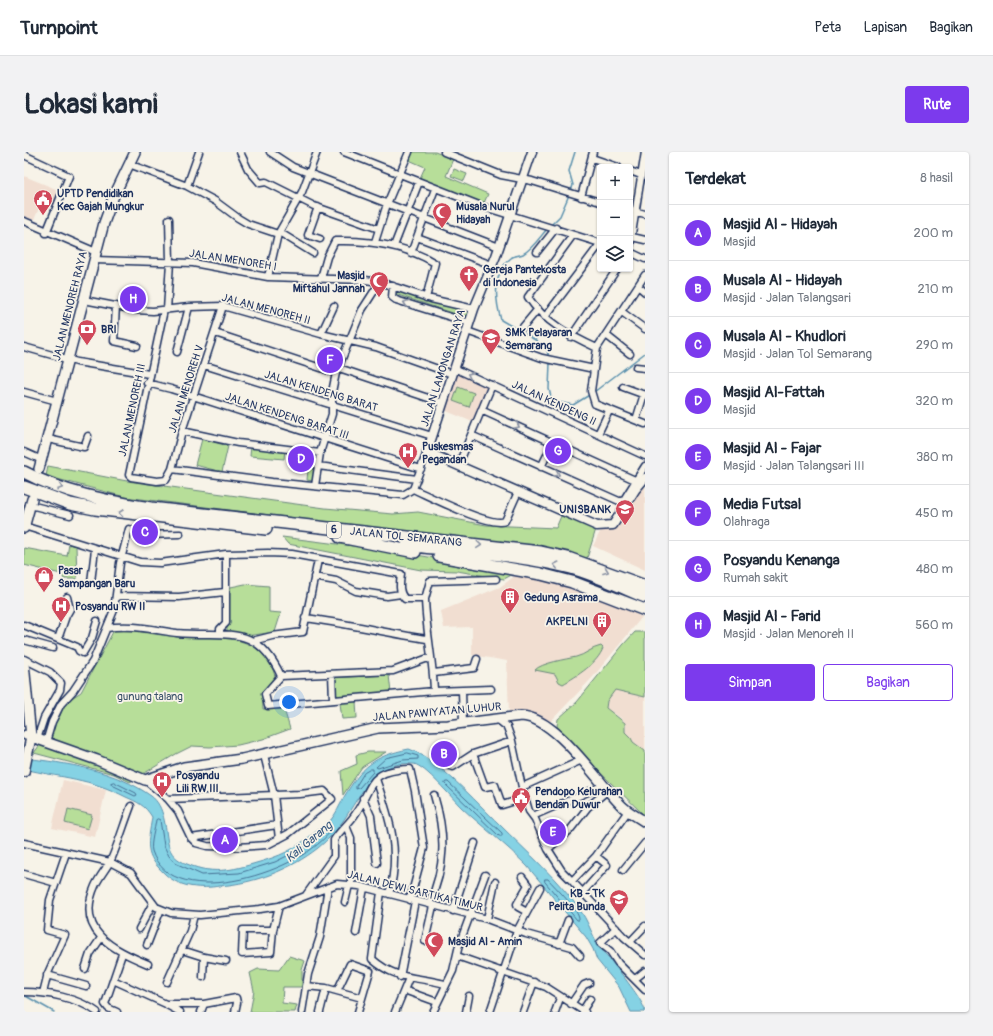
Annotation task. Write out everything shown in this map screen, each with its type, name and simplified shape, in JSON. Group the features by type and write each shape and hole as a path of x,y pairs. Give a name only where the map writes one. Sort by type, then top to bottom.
{"highway":[{"name":"JALAN TOL SEMARANG","path":"24,472 43,481 98,499 151,508 541,552 568,558 645,586"},
{"name":"JALAN TOL SEMARANG","path":"24,487 70,504 95,509 543,562 592,575 645,597"},
{"path":"340,537 541,574 572,582 645,610"}],"main road":[{"name":"JALAN MENOREH RAYA","path":"39,469 95,256 113,198 136,152"},
{"path":"24,526 29,502"},
{"path":"24,663 30,737 24,772"},
{"name":"JALAN PAWIYATAN LUHUR","path":"145,780 184,768 264,755 378,728 463,723 530,716 546,724 582,760 628,811 645,822"},
{"path":"30,737 145,780"}],"street":[{"path":"187,186 199,152"},
{"path":"240,152 248,169 259,182 266,182 318,207 379,229"},
{"path":"270,152 286,163 309,173 499,247"},
{"path":"268,277 278,233 298,198 317,152"},
{"path":"344,152 435,189 510,215 556,228 597,242"},
{"path":"360,159 362,152"},
{"path":"375,242 398,174 409,152"},
{"path":"444,152 501,175 532,182 597,201"},
{"name":"JALAN LAMONGAN RAYA","path":"413,488 427,452 474,309 499,247 521,180 532,152"},
{"path":"645,152 641,175 642,187 633,210 645,214"},
{"path":"24,155 69,176 46,232"},
{"path":"581,197 593,155 612,164"},
{"path":"129,164 187,186 215,201 248,224 278,233 313,253"},
{"path":"633,172 641,175"},
{"path":"394,246 418,182"},
{"path":"411,253 435,189"},
{"path":"318,207 308,235 320,239"},
{"name":"JALAN MENOREH III","path":"168,478 163,481 157,481 129,475 149,374 166,310 170,262 169,219"},
{"path":"24,221 95,256"},
{"path":"537,252 556,228"},
{"path":"573,235 528,294 529,299 546,317 571,336 597,348"},
{"path":"417,237 492,265"},
{"path":"633,237 645,240"},
{"path":"320,278 334,241 375,242 394,246 435,263 427,310"},
{"path":"546,317 597,247"},
{"path":"633,253 645,259"},
{"name":"JALAN MENOREH I","path":"95,256 210,266 268,277 320,278 380,282 428,298 474,309"},
{"path":"571,336 615,272"},
{"path":"645,275 597,348 591,394 595,404 645,424"},
{"path":"315,486 320,453 332,414 332,392 337,370 348,340 362,310 380,282"},
{"path":"393,286 392,293 394,299 470,323"},
{"path":"638,286 645,292"},
{"name":"JALAN MENOREH II","path":"84,300 136,310 166,310 189,307 223,306 321,334 376,347 453,371"},
{"path":"116,306 114,341 137,346"},
{"name":"JALAN MENOREH V","path":"168,478 223,306"},
{"path":"321,334 334,306"},
{"path":"177,352 189,307"},
{"path":"523,327 538,309"},
{"path":"622,312 645,329"},
{"path":"467,331 542,358 594,368"},
{"path":"215,333 443,404"},
{"path":"606,335 630,354"},
{"path":"24,347 68,360 149,374"},
{"name":"JALAN KENDENG BARAT","path":"204,365 432,436"},
{"path":"636,367 645,368"},
{"name":"JALAN KENDENG II","path":"453,371 492,385 645,456"},
{"name":"JALAN KENDENG BARAT III","path":"147,384 194,396 421,469"},
{"path":"458,466 492,385"},
{"path":"623,387 644,394 636,420"},
{"path":"24,392 57,401"},
{"path":"481,410 635,480"},
{"path":"598,434 610,411"},
{"path":"182,431 238,443 320,453"},
{"path":"471,435 619,501 622,501 645,466"},
{"path":"48,439 84,447 88,436"},
{"path":"541,467 553,443"},
{"path":"24,452 42,460"},
{"path":"427,452 594,525 611,526 635,490 645,478"},
{"path":"318,466 417,479"},
{"path":"172,469 403,495 413,488 468,514 499,523 504,521 518,492"},
{"path":"29,502 70,514"},
{"path":"24,526 140,562 160,563 226,554 292,554 318,560 401,574 401,594 405,599 425,599"},
{"path":"46,742 58,709 93,661 107,628 117,596 122,556 129,529 145,535 180,534"},
{"path":"91,582 95,549"},
{"path":"220,633 220,628 226,623 226,554"},
{"path":"252,641 303,632 318,560"},
{"path":"314,577 336,581 356,591 387,596 401,594"},
{"path":"434,691 434,673 427,639 425,599 430,581 496,579"},
{"path":"117,596 179,597 225,592"},
{"path":"58,639 70,609 67,597"},
{"path":"305,618 427,639"},
{"path":"24,625 78,648 79,651 84,653 92,638 97,621"},
{"path":"107,628 120,626 184,633 220,633 239,636 252,641 268,654 281,676"},
{"path":"24,640 44,647 53,648"},
{"path":"431,656 393,671 281,676 265,694 268,706 434,691 491,689"},
{"path":"24,659 50,672 61,683 60,690 44,718 30,737"},
{"path":"434,673 474,668 477,659"},
{"path":"332,674 333,700"},
{"path":"462,691 463,723"},
{"path":"507,727 510,717"},
{"path":"497,719 507,727 512,741 525,798 548,849 562,871 616,928 645,955"},
{"path":"444,759 449,766 453,767 473,754 512,741"},
{"path":"473,754 485,787 495,785 502,805 525,798"},
{"path":"264,755 274,795 279,839"},
{"path":"522,787 582,760"},
{"path":"306,895 335,855 334,840 356,813 363,798 376,779 388,772 410,769 424,848 413,900 400,977"},
{"path":"376,779 395,849 395,873 390,894"},
{"path":"145,780 168,799 178,811 191,838 201,845 230,847 267,845 288,834 332,799 326,792 168,799"},
{"path":"534,817 606,787"},
{"path":"548,849 567,833 606,787"},
{"path":"425,941 431,905 444,847 441,824 434,795"},
{"path":"363,798 371,816 377,864"},
{"path":"131,806 110,862 94,887 89,912 91,924 101,938 122,954 148,964"},
{"path":"572,881 596,856 628,811"},
{"path":"191,838 277,825"},
{"path":"345,902 350,885 351,838 346,826"},
{"path":"623,870 645,842"},
{"name":"JALAN DEWI SARTIKA TIMUR","path":"24,843 110,862 131,873 153,903 161,909 171,913 194,915 279,906 338,883 390,894 470,916 487,919 517,931 573,947 580,956"},
{"path":"453,911 475,843"},
{"path":"43,993 47,976 65,934 47,930 50,900 66,853"},
{"path":"583,892 607,865 596,856"},
{"path":"24,874 56,882"},
{"path":"433,1012 445,984 453,971 458,945 485,875"},
{"path":"522,877 528,885 517,904 518,907 527,912"},
{"path":"487,919 495,882"},
{"path":"302,1012 306,986 320,937 328,887"},
{"path":"356,932 364,888"},
{"path":"490,1012 517,931 540,888"},
{"path":"381,892 371,959 400,977 428,980 445,984"},
{"path":"139,929 153,903"},
{"path":"273,930 243,930 242,954 270,952 273,930 279,906"},
{"path":"147,945 161,909"},
{"path":"167,982 190,931 194,915"},
{"path":"559,944 568,920"},
{"path":"630,942 645,926"},
{"path":"616,928 599,942 610,951 618,963 645,990"},
{"path":"85,969 90,954 101,938"},
{"path":"182,950 204,957 226,961"},
{"path":"117,1012 108,1008 106,1004 122,954"},
{"path":"457,956 546,987 560,998 584,1011 590,999"},
{"path":"203,977 204,957"},
{"path":"337,990 350,964 370,971 358,1012"},
{"path":"635,979 645,971"},
{"path":"47,976 86,986"},
{"path":"395,1012 409,978"},
{"path":"113,980 180,1012"},
{"path":"523,1012 534,982"},
{"path":"570,1004 584,985 589,983"},
{"path":"306,986 337,990 362,998"},
{"path":"320,1012 326,988"},
{"path":"404,990 437,1002"},
{"path":"24,992 43,993 77,1000 85,1003 97,1012"},
{"path":"466,1012 470,996"},
{"path":"166,1004 204,1004 234,998 237,1001 235,1012"},
{"path":"555,1012 560,998"},
{"path":"201,1012 204,1004"}],"shaded area":[{"path":"24,176 61,191 55,206 47,203 44,210 39,208 34,220 24,216"},
{"path":"458,371 491,386 475,423 444,410"},
{"name":"UNISBANK","path":"645,474 645,570 593,546 600,532"},
{"path":"519,573 534,575 608,599 642,617 593,677 549,723 530,714 509,714 507,661 472,655 472,627 444,628 441,611 500,587"},
{"path":"615,690 645,697 645,751 633,742 625,732 626,725 622,719 606,708 607,701"},
{"path":"63,780 106,790 95,837 52,828"}],"green space":[{"path":"413,152 435,152 453,159 446,176 488,194 483,205 420,178 425,167 409,160"},
{"path":"454,169 467,174 464,181 451,176"},
{"path":"396,289 471,310 468,318 395,294"},
{"path":"458,387 474,393 469,407 453,401"},
{"path":"202,439 228,446 222,472 195,465"},
{"path":"251,446 285,450 284,459 250,456"},
{"path":"48,466 127,481 325,508 393,514 418,512 486,525 556,528 561,516 596,529 587,558 511,545 125,497 46,476"},
{"path":"308,469 314,469 313,481 307,480"},
{"path":"282,537 393,551 517,572 504,579 457,571 421,570 288,544"},
{"path":"69,544 76,546 77,579 64,579 61,574 24,565 24,548 67,556"},
{"path":"245,584 269,586 269,612 281,613 275,632 246,636 227,631 226,588"},
{"name":"gunung talang","path":"115,628 187,638 231,639 246,643 265,656 271,665 275,676 262,693 263,709 284,709 290,729 263,739 238,745 210,747 192,746 130,782 114,774 34,753 60,716 64,703 81,692"},
{"path":"635,632 645,632 645,697 615,690 607,701 606,708 625,723 625,732 633,742 645,751 645,816 577,750 557,726 558,719 577,702"},
{"path":"601,646 603,648 600,654 592,664 563,684 559,682 555,674 535,670 548,663 579,656"},
{"path":"389,675 391,693 331,697 330,678"},
{"path":"356,701 357,718 342,719 340,703"},
{"path":"368,752 386,752 362,767 343,795 341,771 357,764 356,755"},
{"path":"68,809 92,815 88,829 65,823"},
{"path":"289,956 305,961 302,970 302,987 283,987 282,1003 297,1005 295,1012 250,1012 254,991 250,973 258,969 279,970"}],"water":[{"name":"Kali Garang","path":"409,749 420,754 444,771 563,889 582,913 599,946 640,999 645,1012 631,1012 619,987 597,960 586,937 527,866 461,807 425,770 414,764 400,764 389,767 379,773 363,790 332,835 318,848 296,863 272,874 246,882 213,887 184,885 171,879 158,867 150,854 149,848 149,834 152,817 140,804 113,791 87,782 24,769 24,758 56,762 90,769 137,787 156,800 159,805 164,818 169,847 174,856 197,868 207,870 225,870 244,867 272,858 299,845 330,821 350,787 363,770 377,759"}],"waterway":[{"path":"571,191 573,185 569,171 575,152"},
{"path":"551,225 560,216 569,195"},
{"path":"547,229 526,252 512,257 505,264 498,279 497,304 501,320 537,341 547,350 549,358"},
{"path":"594,392 645,353"},
{"path":"550,362 549,389 552,401 573,405 591,394"},
{"path":"24,995 54,1012"}],"place":[{"name":"UPTD Pendidikan Kec Gajah Mungkur","path":"43,216"},
{"name":"Musala Nurul Hidayah","path":"442,229"},
{"name":"Gereja Pantekosta di Indonesia","path":"469,292"},
{"name":"Masjid Miftahul Jannah","path":"379,298"},
{"name":"Masjid Al - Farid","path":"133,299"},
{"name":"BRI","path":"87,346"},
{"name":"SMK Pelayaran Semarang","path":"491,355"},
{"name":"Media Futsal","path":"330,360"},
{"name":"Posyandu Kenanga","path":"558,451"},
{"name":"Masjid Al-Fattah","path":"301,459"},
{"name":"Puskesmas Pegandan","path":"408,469"},
{"name":"UNISBANK","path":"625,526"},
{"name":"Musala Al - Khudlori","path":"145,532"},
{"name":"Pasar Sampangan Baru","path":"44,593"},
{"name":"Gedung Asrama","path":"510,614"},
{"name":"Posyandu RW II","path":"61,623"},
{"name":"AKPELNI","path":"602,638"},
{"name":"Musala Al - Hidayah","path":"444,754"},
{"name":"Posyandu Lili RW III","path":"162,798"},
{"name":"Pendopo Kelurahan Bendan Duwur","path":"521,814"},
{"name":"Masjid Al - Fajar","path":"553,832"},
{"name":"Masjid Al - Hidayah","path":"225,840"},
{"name":"KB - TK Pelita Bunda","path":"619,916"},
{"name":"Masjid Al - Amin","path":"434,958"}]}
